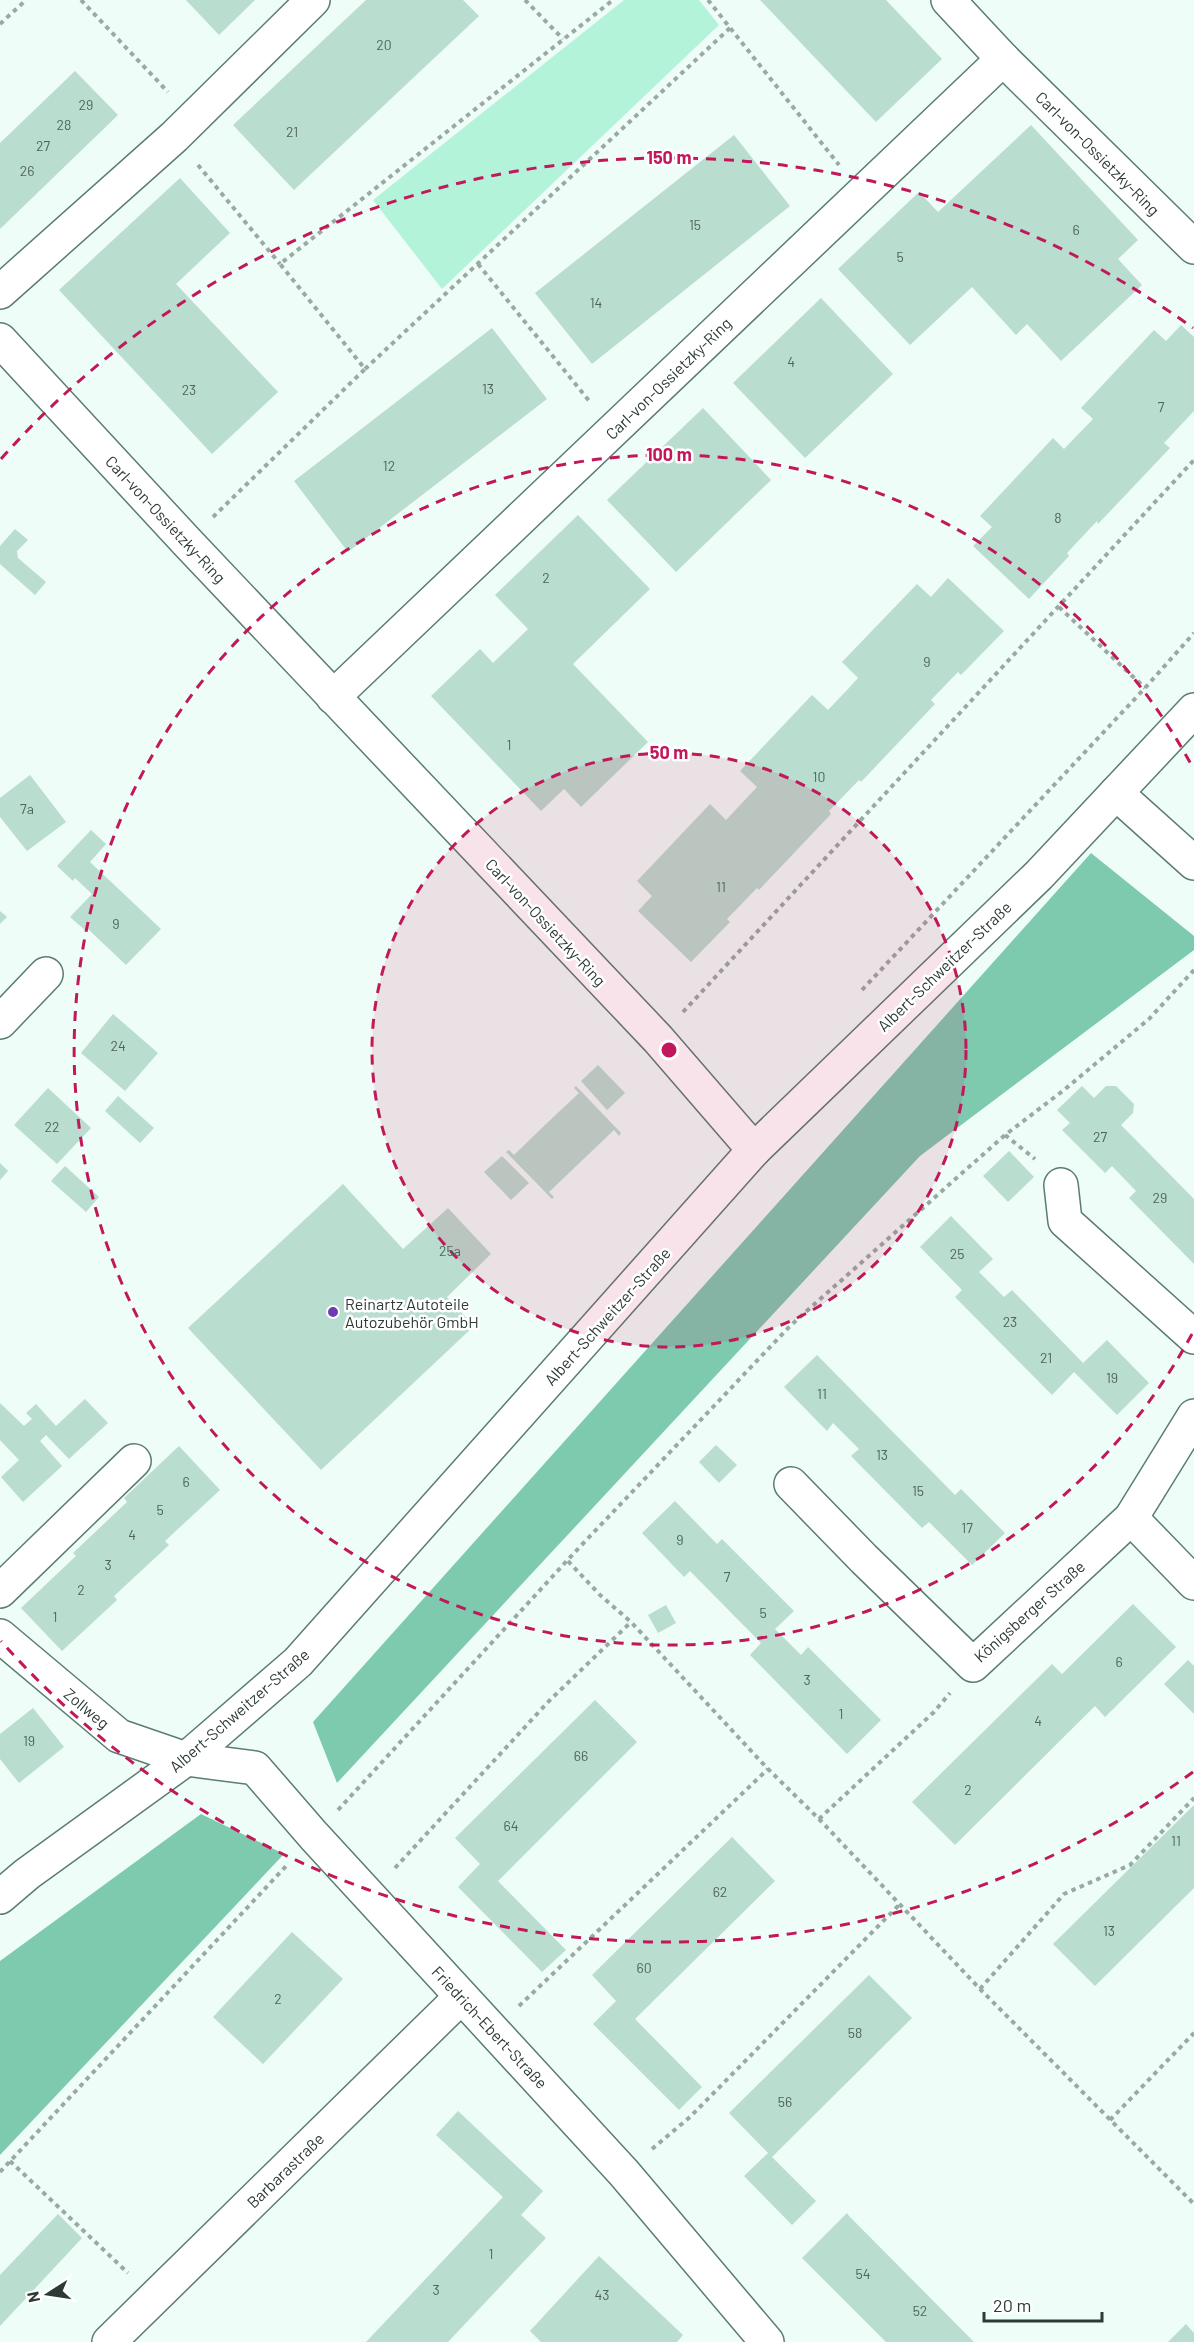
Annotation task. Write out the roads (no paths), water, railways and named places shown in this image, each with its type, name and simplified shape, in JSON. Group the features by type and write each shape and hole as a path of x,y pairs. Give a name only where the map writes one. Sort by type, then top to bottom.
{"street":[{"path":"0,292 183,128 313,0"},
{"name":"Carl-von-Ossietzky-Ring","path":"948,0 1003,59 1194,247"},
{"name":"Carl-von-Ossietzky-Ring","path":"333,697 1003,59"},
{"name":"Carl-von-Ossietzky-Ring","path":"0,340 187,543 658,1040 754,1150"},
{"name":"Albert-Schweitzer-Straße","path":"0,1897 27,1874 186,1758 298,1662 754,1150 1039,875 1194,710"},
{"path":"1116,793 1194,863"},
{"path":"0,1022 46,974"},
{"path":"1061,1185 1065,1221 1194,1337"},
{"name":"Königsberger Straße","path":"791,1484 973,1665 1131,1518 1194,1416"},
{"path":"0,1591 134,1461"},
{"path":"1131,1518 1194,1583"},
{"name":"Zollweg","path":"0,1636 119,1736 186,1758"},
{"name":"Friedrich-Ebert-Straße","path":"186,1758 255,1768 314,1836 624,2173 767,2342"},
{"name":"Barbarastraße","path":"109,2342 461,1997"}],"place":[{"name":"Reinartz Autoteile Autozubehör GmbH","path":"333,1312"}]}
